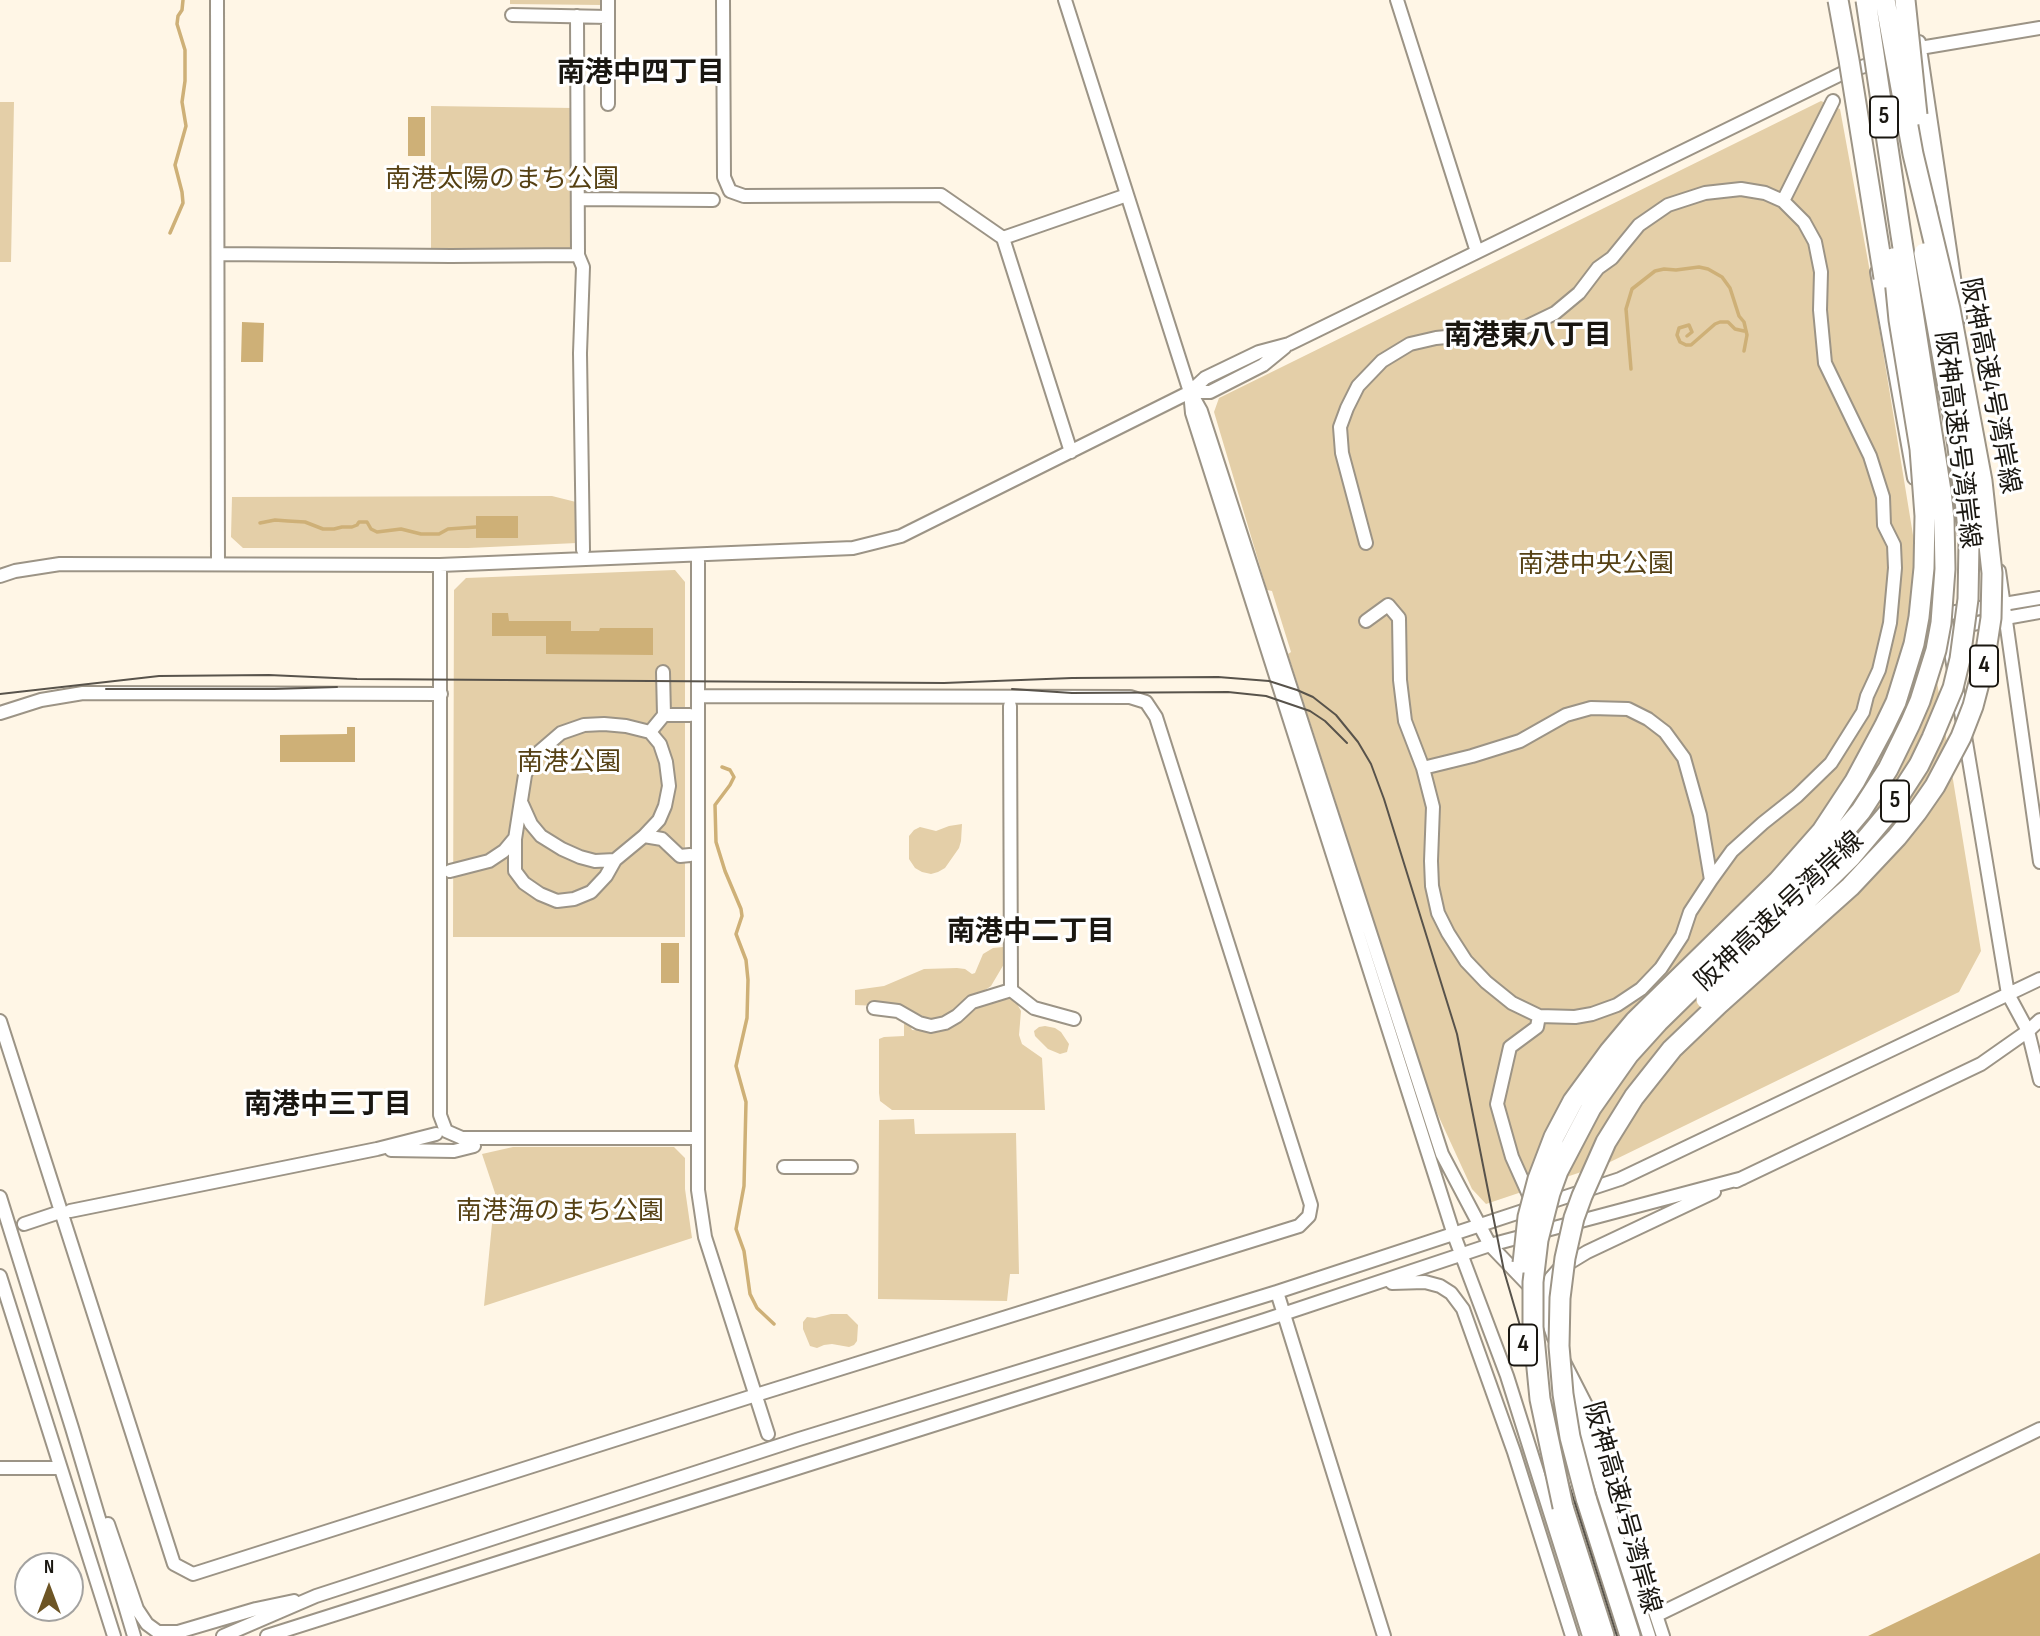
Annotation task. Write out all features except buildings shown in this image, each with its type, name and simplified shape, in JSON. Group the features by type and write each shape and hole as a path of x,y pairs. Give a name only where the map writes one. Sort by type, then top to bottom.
{"highway":[{"path":"1838,0 1846,67 1907,407 1931,563"},
{"path":"1845,0 1846,67"},
{"name":"阪神高速4号湾岸線","path":"1604,1636 1532,1402 1522,1342 1521,1291 1525,1232 1532,1196 1546,1156 1573,1101 1621,1036 1778,881 1822,831 1838,808 1884,727 1899,692 1914,644 1924,568 1923,471 1899,320 1883,145 1864,0"},
{"name":"阪神高速4号湾岸線","path":"1630,1636 1586,1498 1570,1437 1563,1394 1559,1324 1562,1277 1574,1218 1618,1120 1672,1049 1850,887 1917,812 1950,761 1973,706 2000,609 1978,458 1950,309 1913,154 1883,0"},
{"name":"阪神高速5号湾岸線","path":"1586,1498 1568,1443 1558,1396 1552,1333 1554,1280 1561,1233 1584,1162 1618,1101 1668,1037 1851,856 1888,813 1933,738 1952,688 1959,659 1968,599 1969,543 1966,509 1956,432 1883,0"},
{"path":"1894,0 1934,210 1964,341"},
{"path":"1905,0 1917,115"}],"street":[{"path":"217,0 218,564"},
{"path":"608,0 608,104"},
{"path":"723,0 724,177 730,191 744,196 941,195 1003,237 1071,452"},
{"path":"1065,0 1190,392 1192,413 1454,1235 1507,1376 1589,1636"},
{"path":"1413,0 1398,2 1478,252"},
{"path":"1829,0 1846,67 1856,150"},
{"path":"1912,0 1964,341 1985,457 2000,609 2040,862"},
{"path":"512,15 608,17"},
{"path":"577,16 578,255 583,267 579,354 583,550"},
{"path":"0,576 60,564 440,565 698,555 853,548 901,536 1190,392 1210,392 1263,365 1289,344 1846,67 1920,48 2040,28"},
{"path":"1783,201 1833,101"},
{"path":"1859,172 1901,409 1931,563 1947,628 2008,994 2028,1031 2040,1080"},
{"path":"1366,543 1342,453 1340,427 1358,386 1382,361 1410,344 1436,338 1525,327 1555,313 1579,293 1598,268 1612,258 1639,225 1668,205 1705,192 1741,189 1765,193 1783,201 1804,222 1815,242 1821,272 1825,363 1870,456 1883,497 1884,525 1894,544 1895,568 1890,622 1879,670 1863,712 1831,763 1732,851 1690,912 1682,936 1661,968 1641,989 1617,1006 1575,1017 1539,1016 1512,1003 1466,961 1438,914 1432,886 1433,807 1423,768 1405,721 1399,618 1388,605 1366,621"},
{"path":"1003,237 1127,195"},
{"path":"578,199 713,200"},
{"path":"218,254 578,255"},
{"path":"1190,392 1201,411 1442,1154 1490,1245 1538,1295 1544,1308 1648,1636"},
{"path":"698,555 698,1190 705,1237 768,1434"},
{"path":"440,565 440,1115 446,1131 462,1138 697,1138"},
{"path":"1947,628 2040,598"},
{"path":"1944,614 2000,609 2040,612"},
{"path":"650,732 664,715 663,672"},
{"path":"0,713 41,700 83,693 441,694"},
{"path":"0,1021 174,1564 193,1574 1299,1226 1309,1216 1311,1205 1156,717 1146,702 1130,697 698,696"},
{"path":"1010,706 1011,990"},
{"path":"1423,768 1472,757 1520,741 1566,715 1591,708 1628,709 1665,732 1684,758 1700,815 1711,880"},
{"path":"664,715 690,715"},
{"path":"584,725 626,726 650,732 660,744 669,786 659,820 615,860 606,876 591,892 574,899 557,901 524,883 515,870 515,839 522,804 525,775 532,758 561,733 584,725"},
{"path":"522,804 531,824 541,836 562,849 594,861 615,860"},
{"path":"659,820 663,839 680,856 690,855"},
{"path":"644,836 663,839"},
{"path":"450,871 489,861 515,839"},
{"path":"223,1636 316,1596 800,1439 1277,1292 1620,1179 2040,979"},
{"path":"874,1008 898,1011 930,1026 945,1023 972,1002 1011,990"},
{"path":"1011,990 1034,1008 1074,1019"},
{"path":"1529,1195 1512,1157 1497,1104 1510,1047 1537,1027 1539,1016"},
{"path":"1544,1308 1551,1278 1570,1261 1980,1064 2040,1020"},
{"path":"24,1224 63,1212 377,1149 436,1134"},
{"path":"377,1149 454,1151 474,1146"},
{"path":"784,1167 851,1167"},
{"path":"267,1636 1284,1314 1490,1245 1743,1178"},
{"path":"0,1197 134,1636"},
{"path":"0,1276 114,1636"},
{"path":"1378,1283 1425,1282 1440,1286 1451,1293 1463,1309 1514,1452 1572,1636"},
{"path":"1277,1292 1384,1636"},
{"path":"1556,1346 1589,1411 1663,1636"},
{"path":"72,1428 137,1609 146,1624 158,1632 178,1632 256,1609 316,1596"},
{"path":"1657,1615 2040,1429"},
{"path":"0,1468 60,1468"}],"green space":[{"path":"510,0 602,0 602,5 510,4"},
{"name":"南港中央公園","path":"1821,101 1840,109 1870,272 1981,951 1959,992 1608,1163 1486,1204 1472,1189 1433,1104 1288,654 1291,652 1272,591 1267,590 1214,412 1219,398"},
{"path":"0,102 14,102 11,262 0,262"},
{"name":"南港太陽のまち公園","path":"431,106 573,108 574,245 563,254 431,253"},
{"path":"552,496 576,502 577,543 468,548 243,548 231,537 232,497"},
{"name":"南港公園","path":"675,570 685,582 685,937 453,937 454,590 466,578"},
{"path":"962,824 959,848 945,868 931,874 915,868 909,859 909,836 914,830 920,827 936,831"},
{"path":"1003,947 1004,964 991,986 945,1017 925,1017 903,1007 855,1005 855,990 884,986 924,969 957,968 975,973 983,954 993,948"},
{"path":"1010,999 1016,1002 1021,1011 1019,1035 1022,1044 1042,1058 1045,1110 892,1110 880,1101 879,1039 904,1036 904,1024 909,1023 912,1030 928,1031 948,1026 980,1005 994,1000"},
{"path":"1045,1026 1061,1032 1069,1044 1067,1052 1060,1054 1048,1049 1035,1036 1034,1031"},
{"path":"914,1119 915,1134 1016,1133 1019,1274 1010,1274 1007,1301 878,1299 879,1120"},
{"name":"南港海のまち公園","path":"513,1147 674,1147 685,1158 685,1189 692,1238 484,1306 495,1193 482,1154"},
{"path":"847,1314 858,1325 857,1341 854,1345 849,1347 832,1344 817,1348 810,1346 803,1322 807,1317"}],"shaded area":[{"path":"408,117 425,117 425,156 408,156"},
{"path":"242,322 264,323 263,362 241,362"},
{"path":"476,516 518,516 518,538 476,538"},
{"path":"492,613 508,613 509,621 571,621 571,631 653,628 653,655 546,654 546,636 492,636"},
{"path":"347,727 355,727 355,762 280,762 280,735 347,734"},
{"path":"661,943 679,943 679,983 661,983"},
{"path":"2040,1553 2040,1636 1868,1636"}],"waterway":[{"path":"170,233 183,203 175,165 186,126 182,102 185,50 177,24 183,0"},
{"path":"1631,369 1626,309 1632,289 1655,271 1664,269 1699,267 1722,277 1730,288 1739,316 1744,322 1747,335 1744,351"},
{"path":"1687,336 1692,332 1689,325 1679,328 1677,335 1680,342 1686,345 1691,345 1720,322 1728,322 1735,329 1744,331"},
{"path":"260,523 275,520 305,522 323,529 334,529 367,522 371,529 377,532 401,529 421,534 439,534 448,529 476,527"},
{"path":"722,767 730,770 734,777 715,805 716,842 741,909 742,916 736,934 746,960 748,980 747,1018 736,1066 746,1102 744,1186 736,1229 744,1251 750,1294 757,1308 774,1324"}],"tram line":[{"path":"0,694 159,676 944,683 1072,678 1218,677 1269,681 1313,697 1336,715 1358,742 1371,764 1384,799 1457,1034 1504,1271 1617,1636"},
{"path":"106,689 337,687"},
{"path":"1012,689 1072,693 1228,692 1266,696 1310,711 1325,721 1347,743"}],"district":[{"name":"南港中四丁目","path":"641,74"},
{"name":"南港東八丁目","path":"1528,337"},
{"name":"南港中二丁目","path":"1031,933"},
{"name":"南港中三丁目","path":"328,1106"}]}
